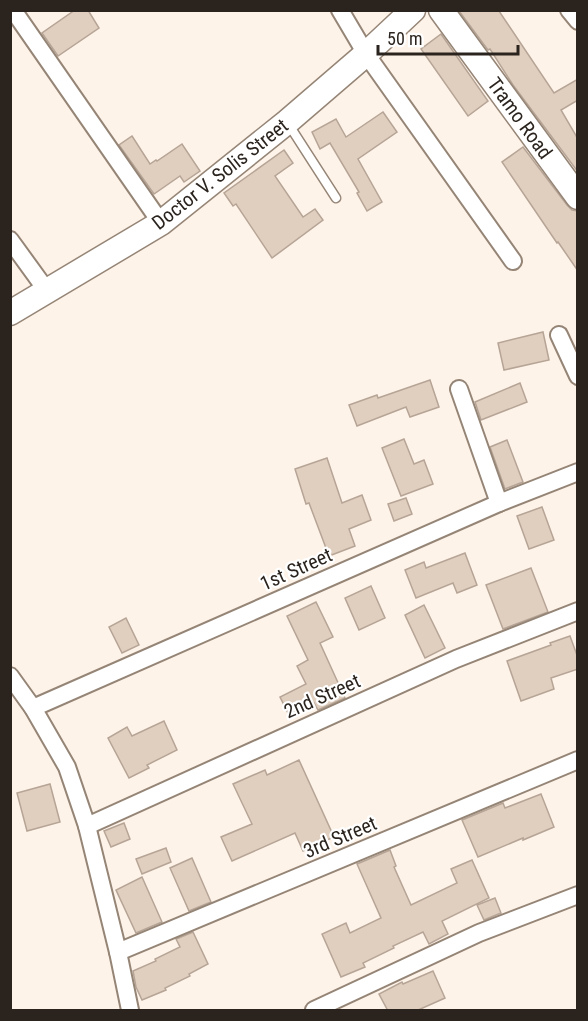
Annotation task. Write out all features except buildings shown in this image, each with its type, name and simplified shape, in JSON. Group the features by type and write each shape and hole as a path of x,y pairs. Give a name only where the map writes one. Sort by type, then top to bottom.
{"street":[{"path":"13,10 161,223"},
{"path":"340,10 366,54 513,261"},
{"name":"Doctor V. Solis Street","path":"10,313 161,223 287,122 413,10"},
{"name":"Tramo Road","path":"441,10 578,197"},
{"path":"569,10 578,21"},
{"path":"10,240 47,291"},
{"path":"559,335 578,376"},
{"path":"459,389 499,503"},
{"name":"1st Street","path":"33,708 499,503 578,472"},
{"name":"2nd Street","path":"87,826 456,659 578,611"},
{"path":"10,676 33,708 66,767 87,826 130,1011"},
{"name":"3rd Street","path":"118,952 578,760"},
{"path":"320,1009 479,933 578,895"}],"lane":[{"path":"287,122 336,198"}]}
